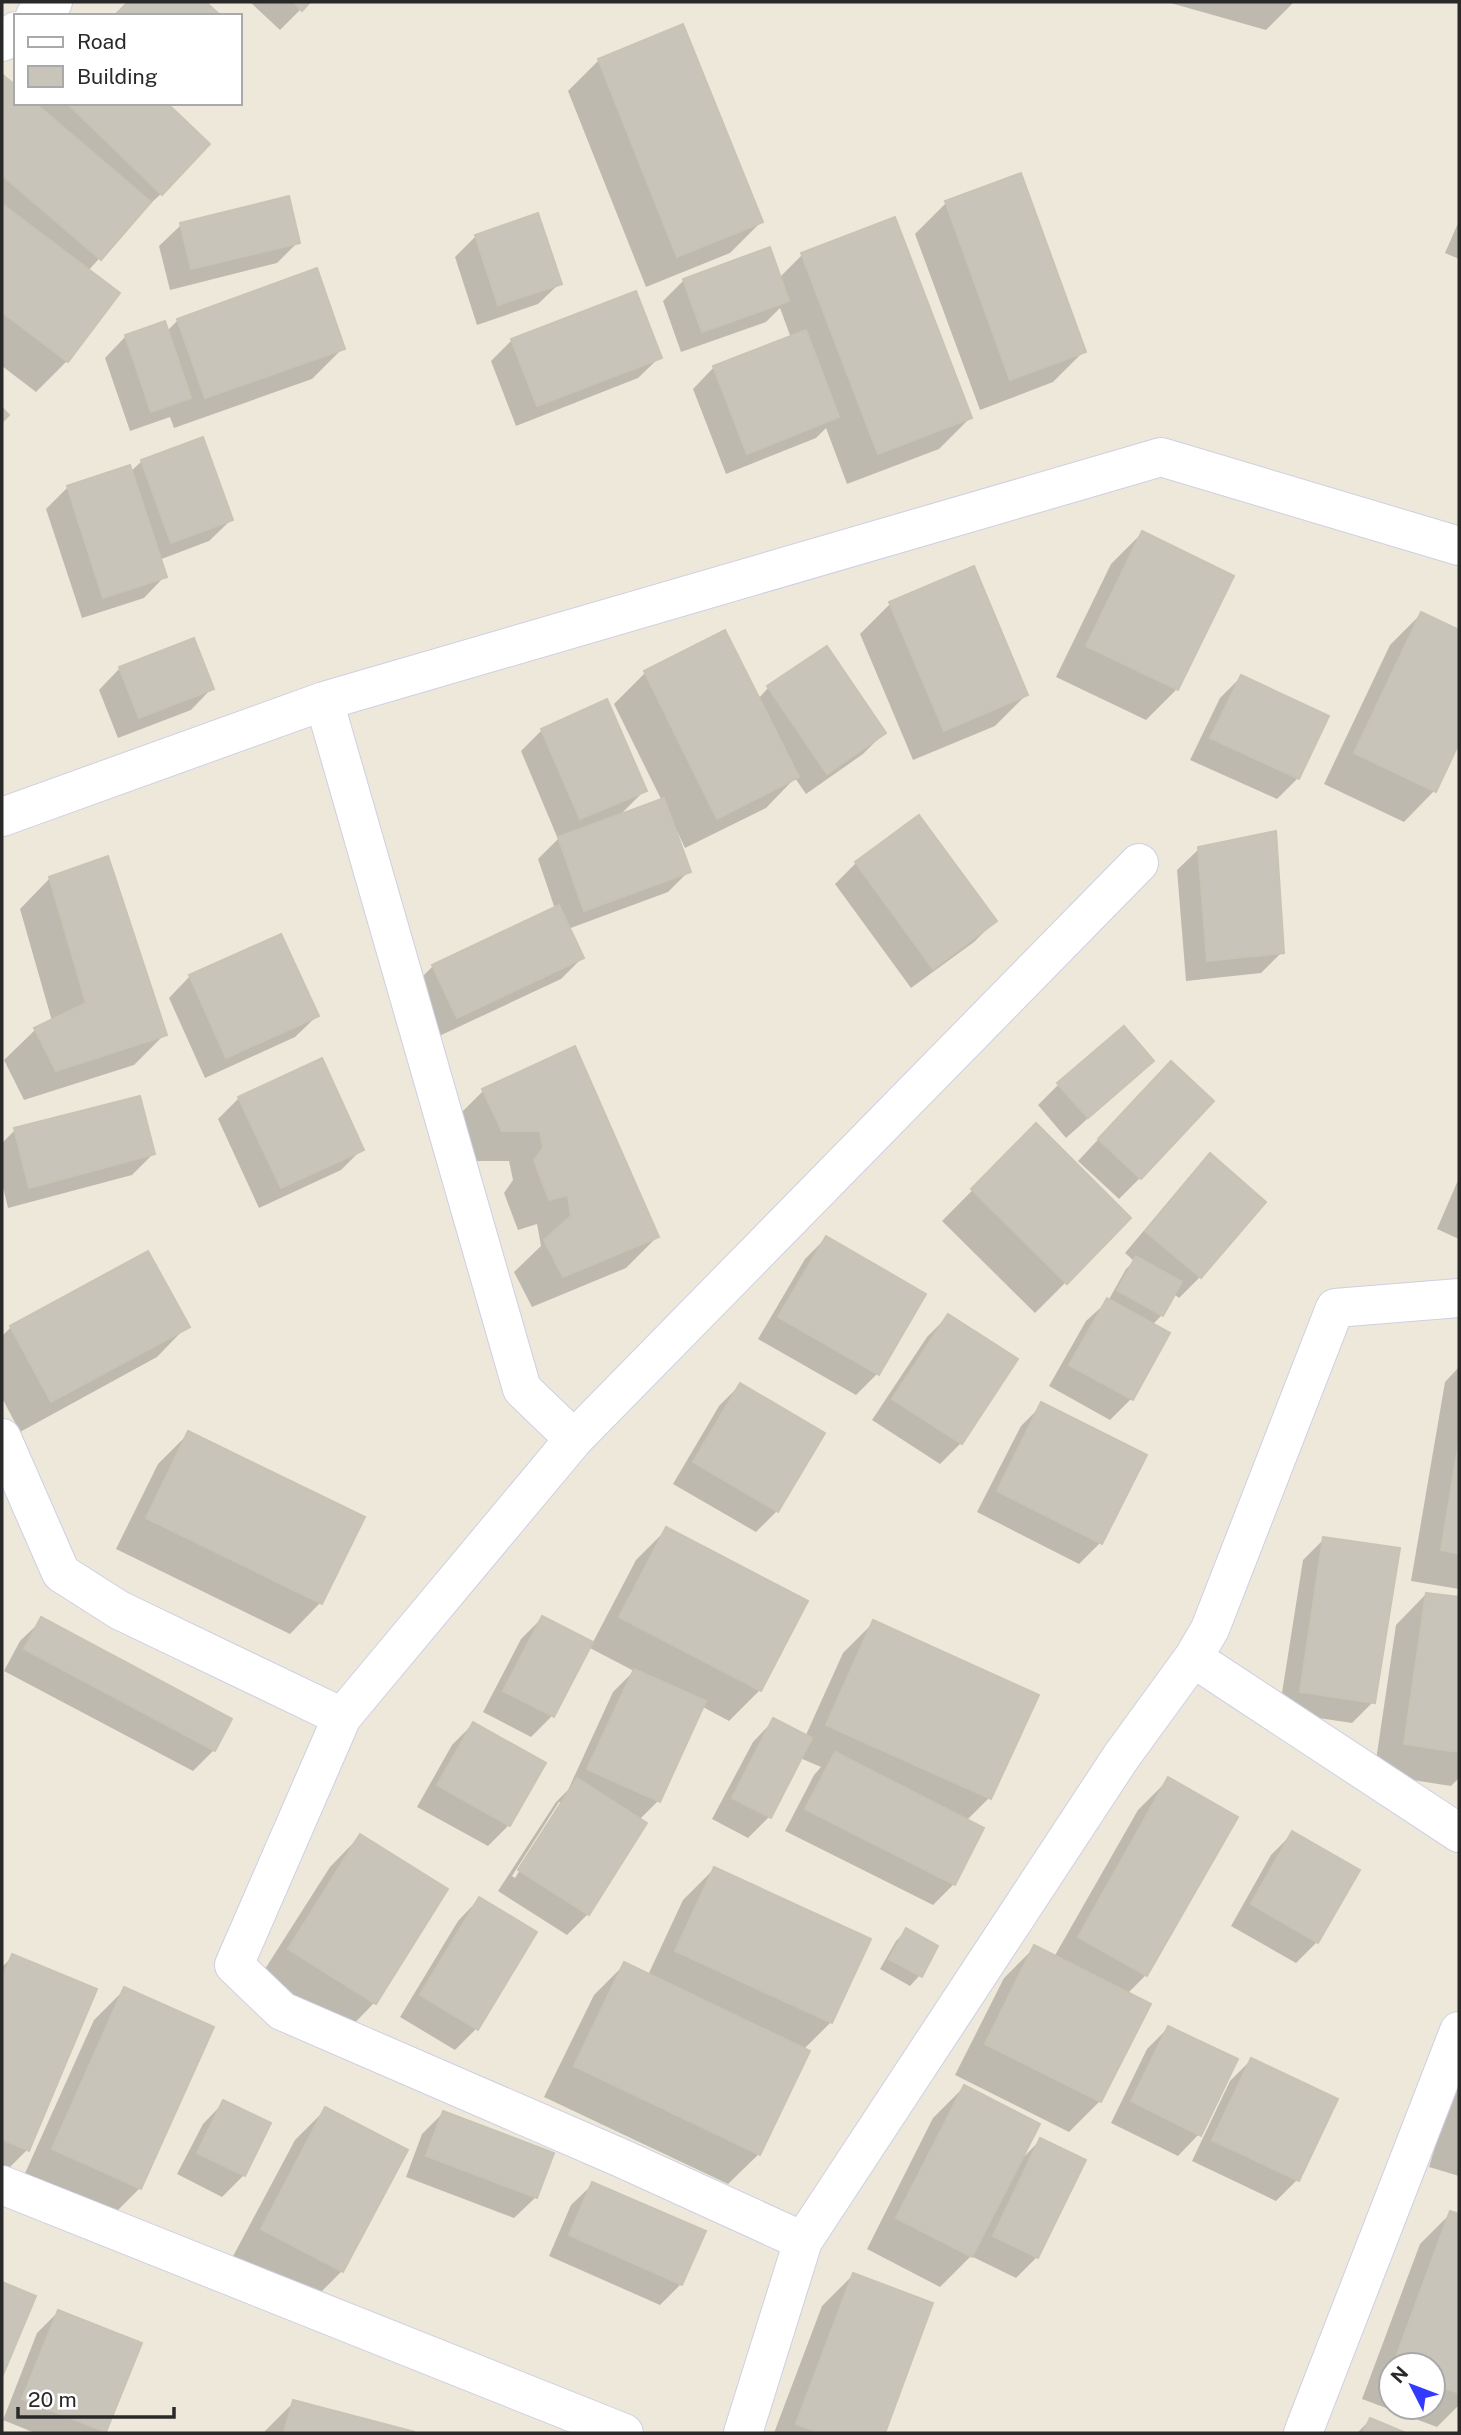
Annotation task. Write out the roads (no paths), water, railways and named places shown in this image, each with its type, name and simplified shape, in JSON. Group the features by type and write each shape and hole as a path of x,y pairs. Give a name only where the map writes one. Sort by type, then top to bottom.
{"street":[{"path":"38,14 53,2"},
{"path":"2,817 324,701 1160,457 1459,546"},
{"path":"324,701 522,1389 574,1439"},
{"path":"803,2241 621,2158 282,2011 234,1965 342,1717 574,1439 1139,863"},
{"path":"743,2433 803,2241 1121,1757 1193,1658 1210,1629 1335,1308 1459,1298"},
{"path":"2,1438 61,1573 119,1610 342,1717"},
{"path":"1193,1658 1459,1833"},
{"path":"1303,2433 1459,2031"},
{"path":"2,2185 624,2433"}]}
